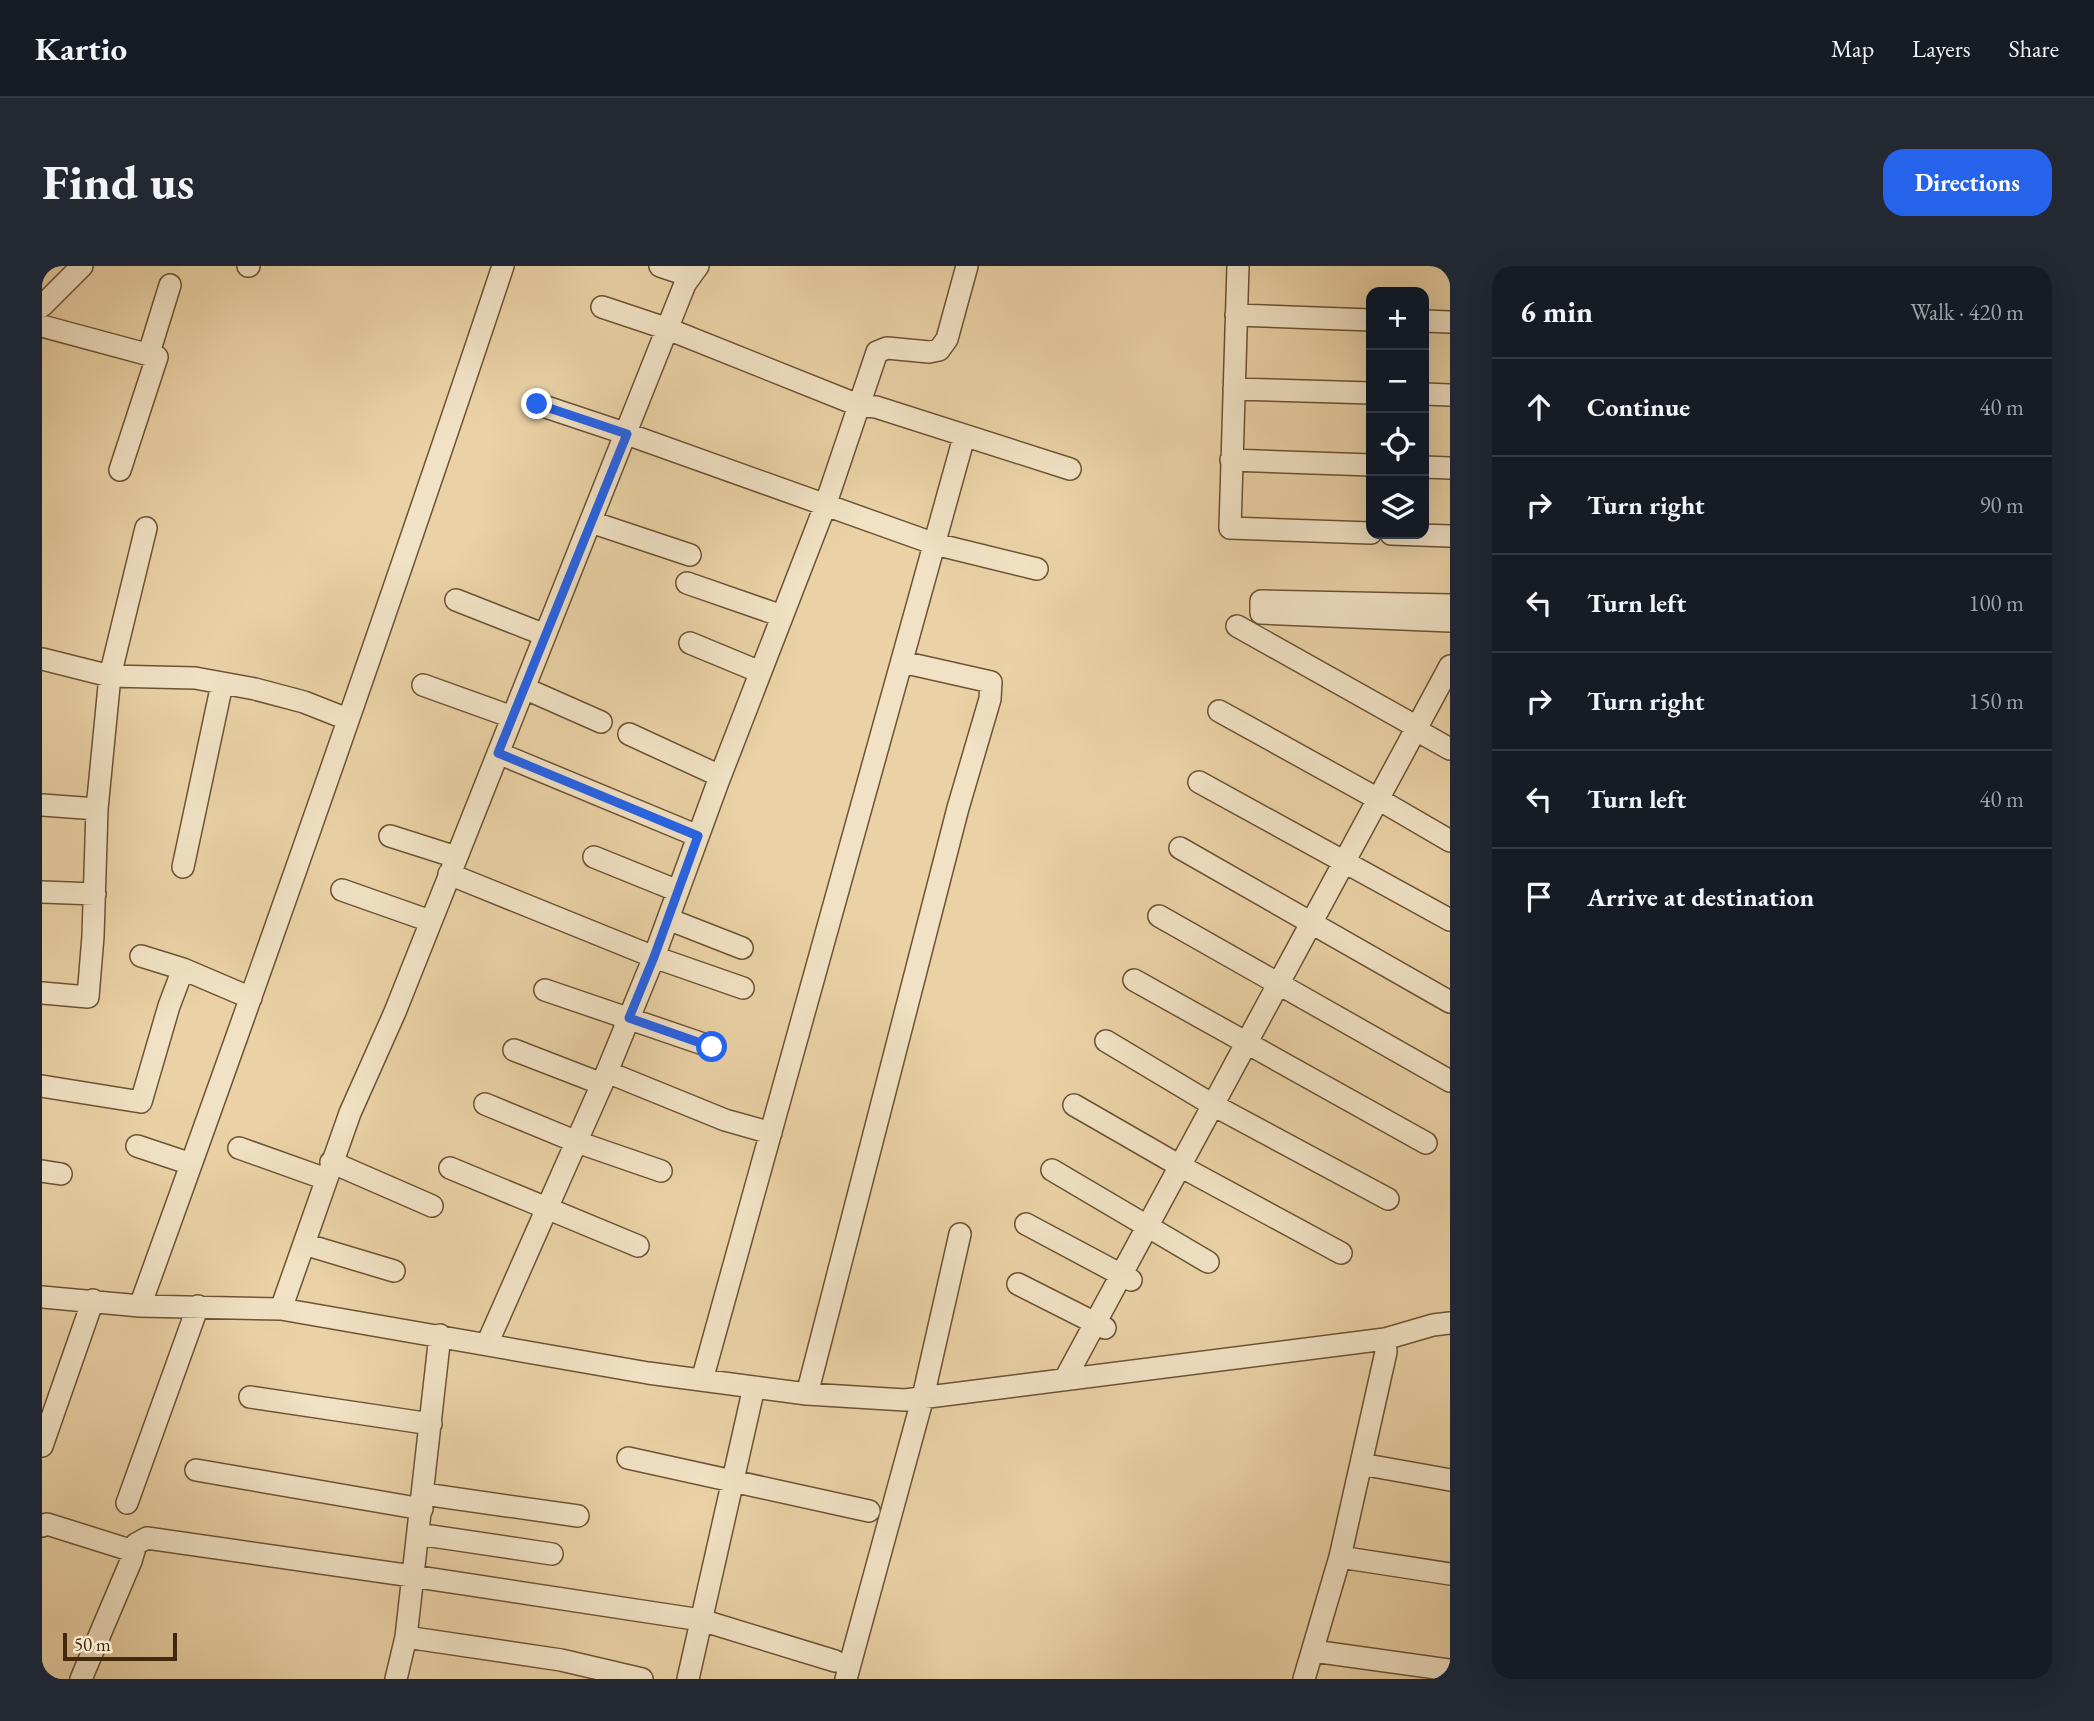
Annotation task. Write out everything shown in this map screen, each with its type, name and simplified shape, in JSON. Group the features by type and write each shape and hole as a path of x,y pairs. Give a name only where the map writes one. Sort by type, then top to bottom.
{"street":[{"path":"42,306 82,266"},
{"path":"140,1306 251,998 438,462 503,266"},
{"path":"281,1309 350,1113 396,1012 685,284 694,271 660,266"},
{"path":"487,1344 605,1078 654,957 720,776 825,506 877,352 887,348 929,352 939,350 947,339 967,266"},
{"path":"1238,266 1230,528 1366,533"},
{"path":"149,354 170,285"},
{"path":"602,307 668,329 858,405 876,407 1070,469"},
{"path":"1236,315 1366,320"},
{"path":"1429,321 1450,322"},
{"path":"42,326 158,357 120,470"},
{"path":"1234,389 1366,393"},
{"path":"1429,394 1450,395"},
{"path":"537,404 935,544 1037,569"},
{"path":"702,1381 964,437"},
{"path":"1231,460 1366,465"},
{"path":"1429,467 1450,468"},
{"path":"591,522 690,555"},
{"path":"42,993 88,997 97,809 110,676 146,528"},
{"path":"1429,535 1450,536"},
{"path":"688,583 782,616"},
{"path":"456,600 545,635"},
{"path":"1450,605 1261,601 1261,613 1450,621"},
{"path":"1237,626 1450,749"},
{"path":"690,643 760,672"},
{"path":"42,659 110,676 195,678 255,689 304,702 347,719"},
{"path":"807,1394 955,821 990,699 991,682 902,662"},
{"path":"1072,1378 1421,731 1450,666"},
{"path":"183,867 222,684"},
{"path":"423,685 512,717"},
{"path":"1421,731 1450,687"},
{"path":"524,688 601,722"},
{"path":"1219,712 1383,801 1450,841"},
{"path":"629,734 720,776"},
{"path":"498,753 698,836"},
{"path":"1199,782 1450,920"},
{"path":"42,805 97,809"},
{"path":"390,836 654,957 743,988"},
{"path":"1180,848 1450,1002"},
{"path":"594,856 678,891"},
{"path":"342,890 430,921"},
{"path":"42,892 95,894"},
{"path":"1158,916 1450,1081"},
{"path":"668,919 743,948"},
{"path":"141,956 183,969 251,998"},
{"path":"42,1086 141,1102 169,1006 183,969"},
{"path":"1134,980 1426,1143"},
{"path":"545,990 712,1047"},
{"path":"1106,1041 1218,1107 1388,1199"},
{"path":"514,1050 771,1133"},
{"path":"485,1104 577,1142 661,1171"},
{"path":"1074,1105 1341,1253"},
{"path":"137,1146 191,1164"},
{"path":"239,1148 328,1171 432,1206"},
{"path":"450,1168 638,1246"},
{"path":"1052,1170 1208,1262"},
{"path":"1026,1224 1126,1277"},
{"path":"81,1679 136,1544 147,1538 701,1620 840,1670 923,1397 960,1234"},
{"path":"304,1244 394,1271"},
{"path":"1018,1284 1101,1325"},
{"path":"42,1297 140,1306 281,1309 702,1381 807,1394 905,1400 1385,1339 1433,1325 1450,1323"},
{"path":"42,1446 93,1300"},
{"path":"127,1503 198,1306"},
{"path":"396,1679 406,1637 440,1335"},
{"path":"1304,1679 1340,1557 1385,1352 1385,1339"},
{"path":"688,1679 754,1387"},
{"path":"250,1397 431,1424"},
{"path":"628,1458 869,1511"},
{"path":"1361,1464 1450,1480"},
{"path":"196,1470 423,1501 578,1516"},
{"path":"42,1526 47,1524 133,1551"},
{"path":"418,1534 552,1554"},
{"path":"1340,1557 1450,1574"},
{"path":"406,1637 561,1660 597,1674 642,1679"},
{"path":"1313,1651 1450,1670"}],"route":[{"path":"537,404 627,434 498,753 698,836 629,1018 712,1047"}]}
